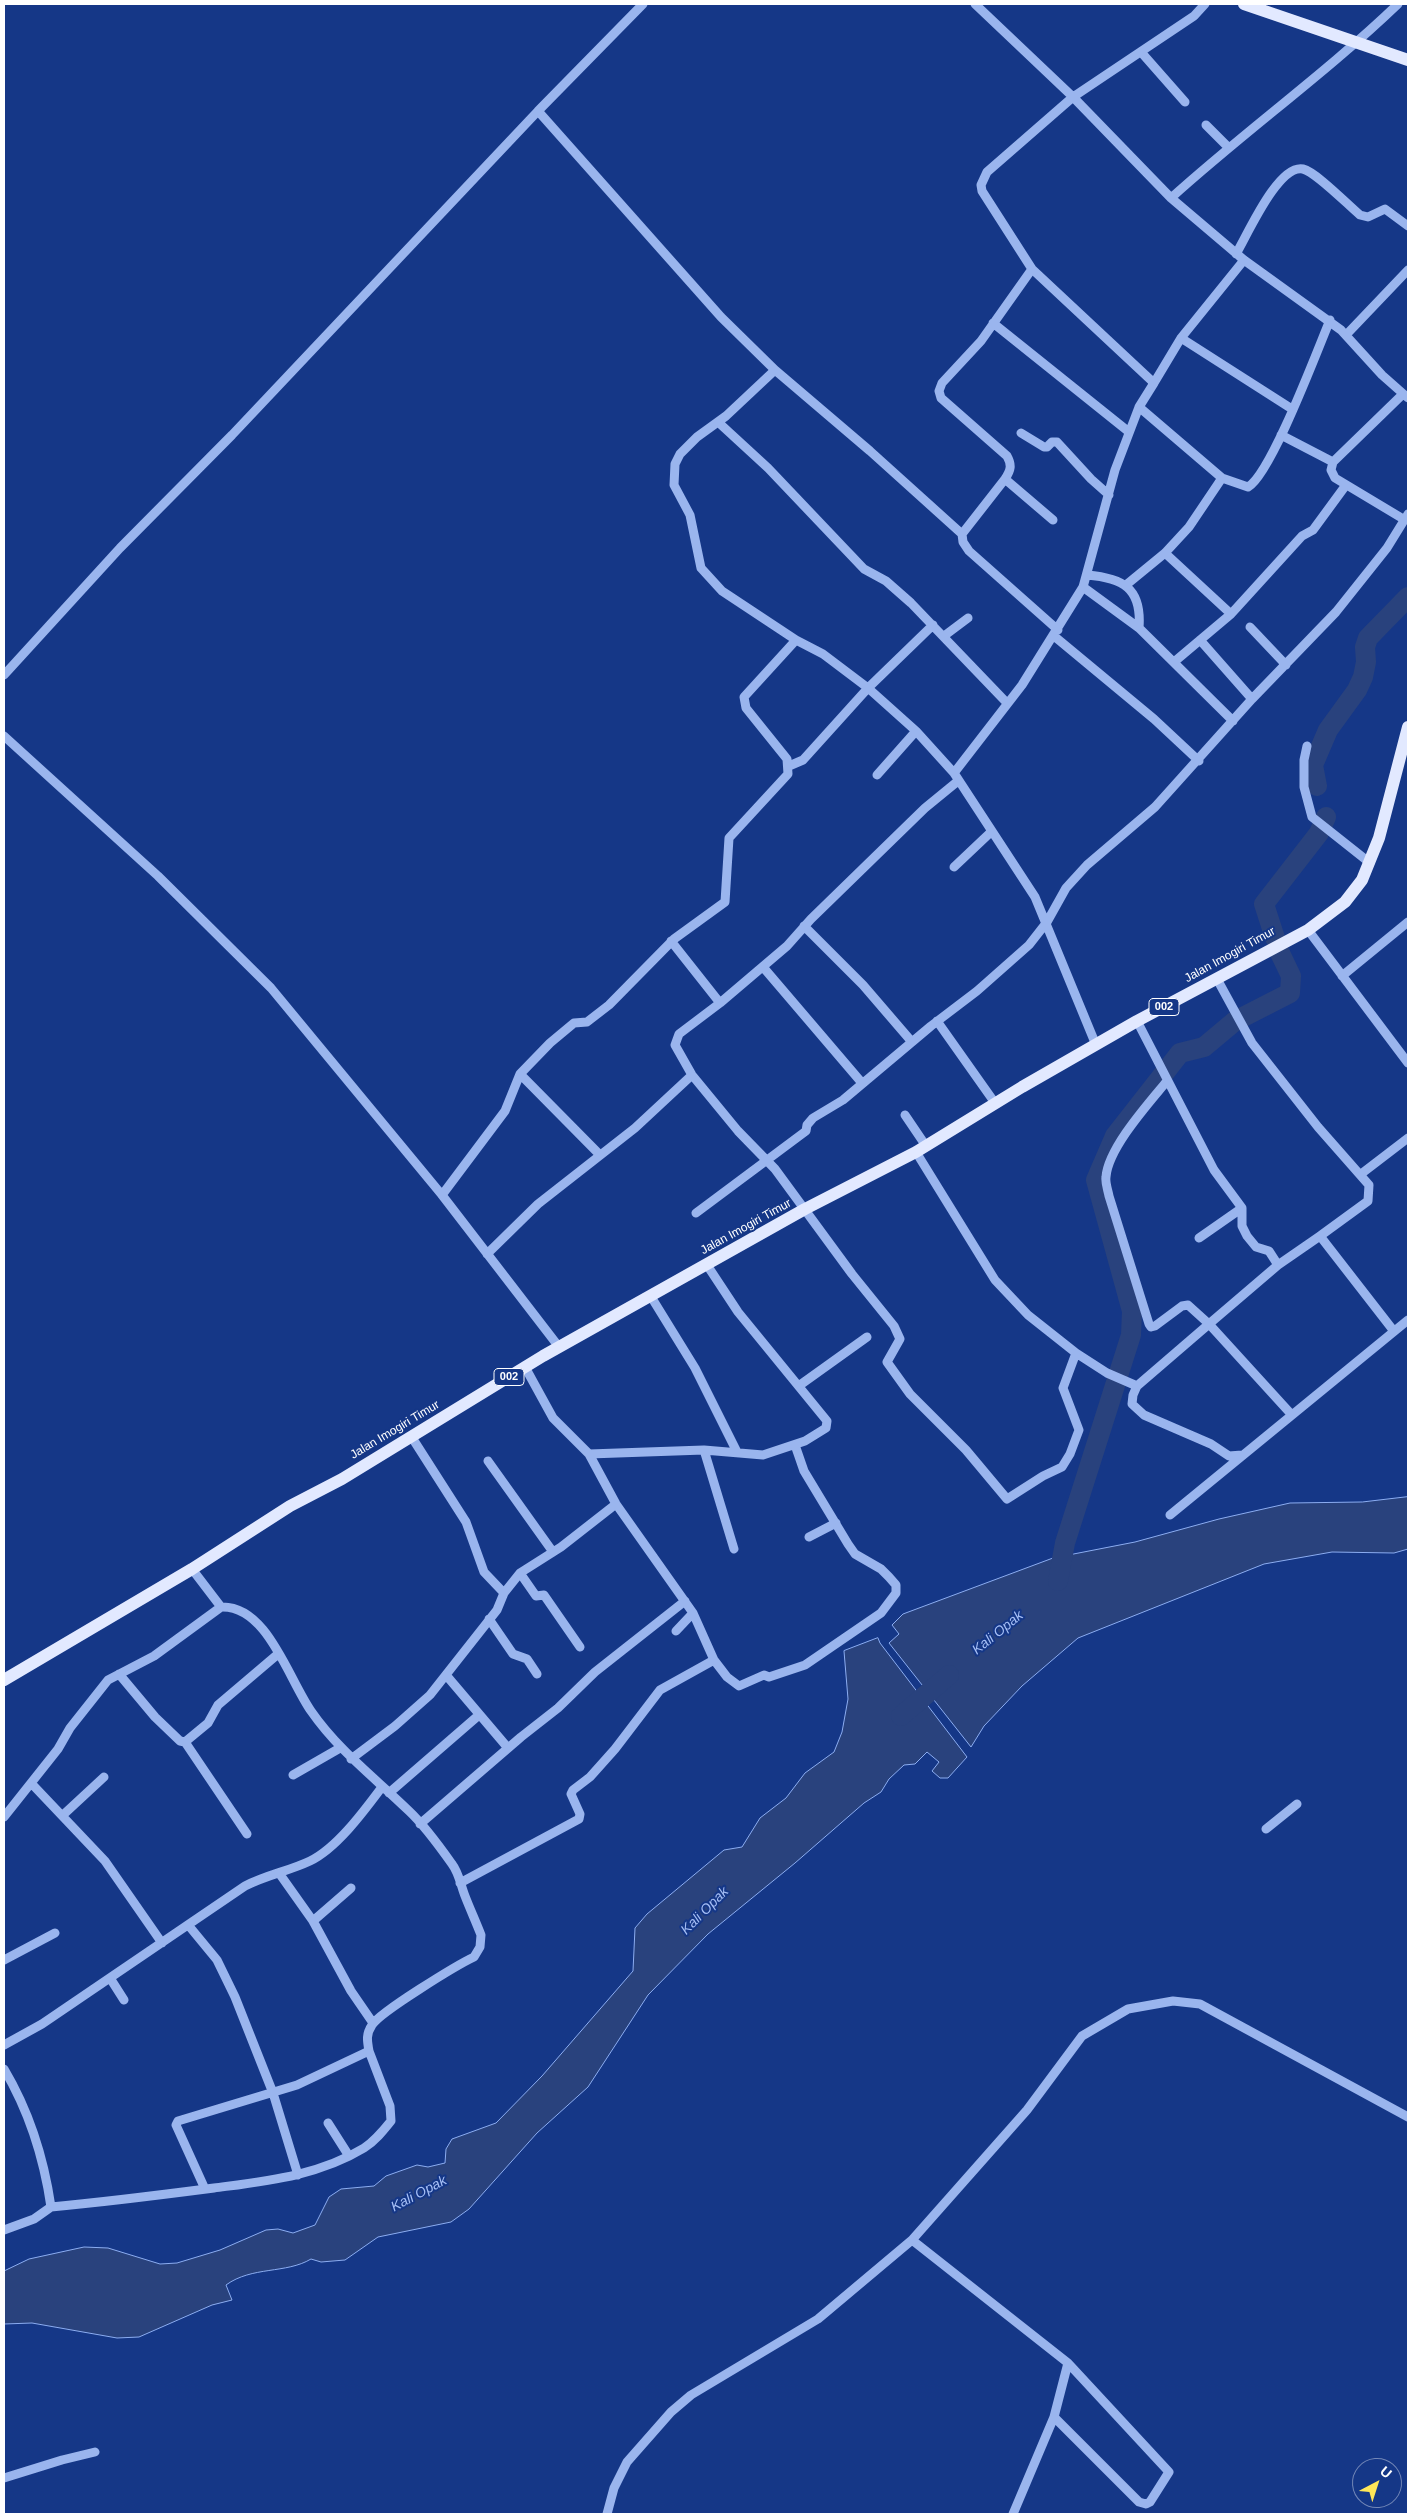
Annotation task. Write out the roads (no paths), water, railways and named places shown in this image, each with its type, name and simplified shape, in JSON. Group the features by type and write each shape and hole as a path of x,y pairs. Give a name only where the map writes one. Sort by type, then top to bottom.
{"main road":[{"path":"1244,4 1356,44 1408,60"},
{"name":"Jalan Imogiri Timur","path":"4,1680 192,1569 290,1506 342,1479 559,1347 805,1209 921,1149 995,1103 1137,1021 1308,930 1345,902 1362,880 1379,838 1408,730"}],"street":[{"path":"4,675 120,548 238,428 538,111 643,4"},
{"path":"696,1213 806,1131 807,1125 813,1118 843,1100 937,1021 1013,961 1047,922 1066,888 1087,865 1155,807 1199,761 1252,700 1336,612 1386,548 1407,517 1346,485 1332,475 1331,470 1333,462 1405,396 1330,320 1236,254 1171,198 1073,97 975,4"},
{"path":"1154,383 1032,269 980,185 987,172 1073,97 1194,16 1205,4"},
{"path":"1171,198 1228,147 1273,114 1356,44 1398,4"},
{"path":"1141,52 1185,102"},
{"path":"538,111 721,317 775,370 870,451 962,534 963,542 969,551 1056,633 1199,761"},
{"path":"1206,125 1228,147"},
{"path":"1236,254 1275,186 1290,172 1302,169 1314,174 1360,215 1368,217 1385,209 1408,226"},
{"path":"1076,1353 1063,1388 1079,1430 1070,1454 1062,1467 1043,1476 1007,1499 970,1454 910,1394 890,1369 887,1362 900,1339 898,1332 767,1160 738,1131 692,1075 675,1045 675,1041 679,1034 720,1003 787,946 804,926 956,777 1056,633 1083,587 1108,495 1139,407 1181,338 1244,260"},
{"path":"962,534 1010,472 1011,463 1007,456 941,398 939,391 942,383 981,341 1032,269"},
{"path":"1346,335 1408,270"},
{"path":"1139,407 1222,478 1240,486 1248,487 1254,484 1282,435 1330,320"},
{"path":"994,323 1129,432"},
{"path":"1181,338 1292,409"},
{"path":"775,370 680,454 673,475 674,485 690,514 701,568 722,591 796,640 823,654 868,688 916,731 956,777 1035,897 1047,922 1096,1045"},
{"path":"718,422 768,468 864,569 886,581 933,625 1008,704"},
{"path":"1021,433 1044,447 1047,447 1052,442 1057,442 1108,495"},
{"path":"1282,435 1333,462"},
{"path":"1126,585 1165,553 1189,527 1222,478"},
{"path":"1005,479 1053,520"},
{"path":"1174,662 1231,614 1302,536 1313,530 1346,485"},
{"path":"1165,553 1231,614"},
{"path":"1087,575 1114,579 1126,585 1138,601 1139,628"},
{"path":"1083,587 1139,628 1233,721"},
{"path":"944,636 968,618"},
{"path":"789,766 803,760 868,688 933,625"},
{"path":"1250,627 1286,665"},
{"path":"442,1195 505,1111 520,1074 550,1043 570,1026 574,1023 587,1022 609,1005 671,941 725,902 729,838 788,774 789,766 787,759 744,703 747,692 796,640"},
{"path":"1200,640 1252,700"},
{"path":"877,775 916,731"},
{"path":"4,736 158,876 271,988 442,1195 559,1347"},
{"path":"1307,746 1304,760 1304,787 1312,817 1317,823 1329,830 1370,863"},
{"path":"954,867 991,832"},
{"path":"1342,976 1408,922"},
{"path":"804,926 863,985 912,1042"},
{"path":"1308,930 1408,1063"},
{"path":"671,941 720,1003"},
{"path":"763,967 862,1083"},
{"path":"1133,1384 1209,1324 1278,1265 1368,1201 1370,1189 1361,1174 1318,1127 1252,1043 1217,979"},
{"path":"937,1021 995,1103"},
{"path":"1137,1021 1214,1170 1242,1208 1242,1226 1247,1236 1256,1247 1269,1251 1278,1265"},
{"path":"520,1074 600,1155"},
{"path":"487,1254 538,1204 635,1128 692,1075"},
{"path":"1166,1078 1113,1155 1106,1177 1107,1187 1148,1324 1155,1326 1182,1306 1188,1305 1209,1324 1291,1414"},
{"path":"905,1115 921,1149 996,1280 1028,1316 1076,1353 1107,1373 1133,1384"},
{"path":"1361,1174 1408,1138"},
{"path":"1199,1238 1242,1208"},
{"path":"1320,1236 1393,1330"},
{"path":"589,1454 704,1450 763,1455 805,1441 828,1425 800,1385 738,1312 707,1265"},
{"path":"650,1295 695,1368 737,1452"},
{"path":"1170,1515 1393,1330 1408,1320"},
{"path":"800,1385 867,1337"},
{"path":"525,1367 553,1418 589,1454 616,1504 693,1613 714,1660 734,1684 739,1686 764,1674 769,1677 805,1664 881,1613 896,1593 896,1586 881,1569 855,1554 804,1471 795,1445"},
{"path":"1133,1384 1132,1404 1144,1415 1211,1444 1229,1456 1242,1455"},
{"path":"411,1436 466,1522 484,1572 504,1593"},
{"path":"704,1450 734,1549"},
{"path":"488,1461 553,1552"},
{"path":"352,1759 413,1711 446,1675 497,1610 504,1593 520,1573 553,1552 616,1504"},
{"path":"809,1537 836,1523"},
{"path":"192,1569 221,1607"},
{"path":"520,1573 536,1596 544,1595 580,1647"},
{"path":"420,1824 508,1748 558,1708 596,1672 685,1601"},
{"path":"4,1817 108,1680 154,1656 221,1607 233,1607 247,1613 259,1625 309,1709 340,1748 420,1824 454,1867 481,1935 480,1947 474,1957 413,1994 373,2023 367,2036 369,2051 390,2106 391,2121 366,2147 349,2156 298,2175 205,2189 51,2207 39,2217 4,2230"},
{"path":"676,1631 693,1613"},
{"path":"489,1619 513,1654 528,1659 537,1674"},
{"path":"185,1742 208,1723 218,1706 278,1654"},
{"path":"460,1883 579,1819 579,1811 571,1794 573,1790 590,1778 615,1749 660,1690 714,1660"},
{"path":"119,1674 155,1717 180,1741 185,1742 247,1834"},
{"path":"446,1675 478,1715 508,1748"},
{"path":"4,2045 42,2024 189,1926 245,1886 261,1878 312,1860 330,1846 386,1790 478,1715"},
{"path":"294,1775 340,1748"},
{"path":"63,1815 104,1777"},
{"path":"31,1783 105,1861 162,1943"},
{"path":"1266,1829 1297,1804"},
{"path":"279,1873 312,1921 351,1991 373,2023"},
{"path":"312,1921 351,1888"},
{"path":"189,1926 217,1960 246,2024 273,2093 298,2175"},
{"path":"4,1960 55,1933"},
{"path":"110,1978 124,2000"},
{"path":"607,2514 614,2488 627,2462 671,2412 691,2396 818,2319 912,2240 1027,2110 1082,2036 1128,2009 1152,2003 1173,2001 1200,2004 1408,2117"},
{"path":"205,2189 176,2125 178,2120 273,2093 323,2074 369,2051"},
{"path":"4,2069 22,2102 33,2132 51,2207"},
{"path":"328,2123 349,2156"},
{"path":"912,2240 1068,2363 1169,2472 1150,2502 1146,2504 1139,2502 1054,2417"},
{"path":"1013,2514 1054,2417 1068,2363"},
{"path":"4,2478 95,2452"}],"water":[{"path":"1408,1497 1408,1549 1394,1553 1332,1552 1264,1564 1078,1638 1022,1686 984,1726 971,1747 889,1643 899,1634 892,1625 903,1614 1053,1558 1135,1542 1219,1519 1290,1503 1362,1502"},
{"path":"878,1638 967,1757 948,1778 940,1778 932,1771 939,1762 927,1752 915,1764 904,1765 889,1779 881,1792 864,1803 795,1863 708,1934 648,1995 588,2087 537,2133 469,2209 451,2222 378,2237 345,2260 321,2262 311,2259 291,2267 258,2272 236,2279 226,2285 232,2300 212,2305 139,2337 117,2338 32,2323 4,2324 4,2271 29,2259 84,2247 108,2248 160,2264 177,2263 220,2250 266,2230 278,2229 293,2233 315,2225 329,2197 341,2189 374,2186 386,2176 417,2165 428,2167 445,2163 446,2149 452,2139 496,2123 542,2076 633,1971 635,1928 647,1914 724,1850 742,1847 760,1818 786,1798 805,1773 834,1752 842,1732 848,1699 844,1651"}],"waterway":[{"path":"1317,786 1313,765 1328,730 1357,690 1363,677 1366,662 1365,647 1368,638 1408,597"},
{"path":"1275,938 1264,904 1319,833 1326,817"},
{"path":"1243,1017 1290,993 1291,976 1280,953"},
{"path":"1058,1581 1065,1543 1131,1335 1132,1311 1096,1180 1115,1136 1180,1053 1204,1047 1235,1021"},
{"name":"Kali Opak","path":"901,1716 949,1675"}]}
